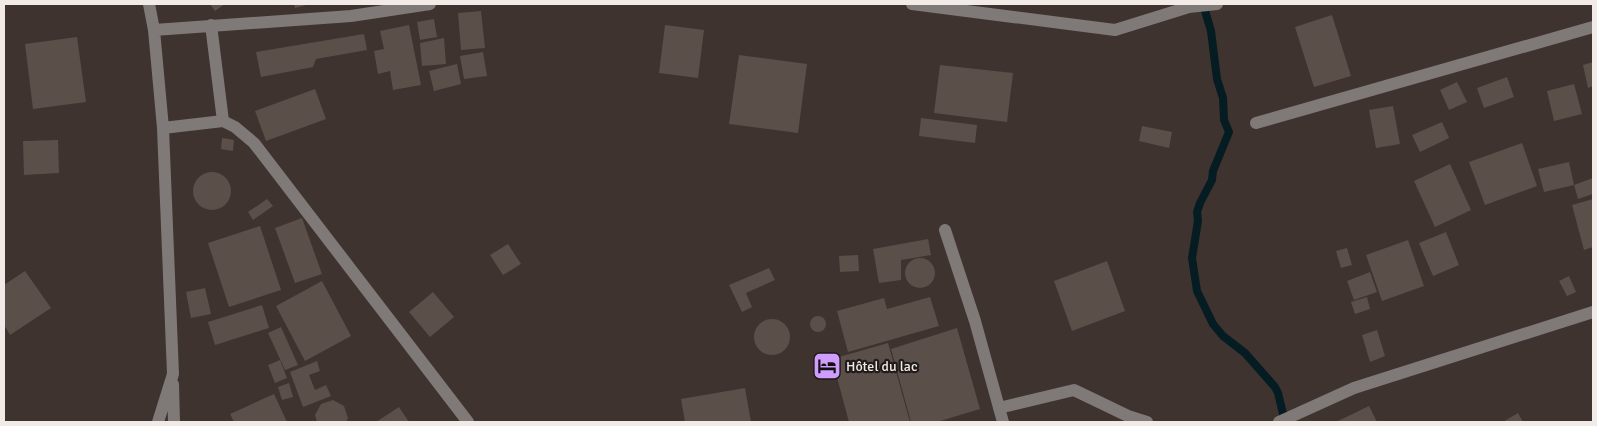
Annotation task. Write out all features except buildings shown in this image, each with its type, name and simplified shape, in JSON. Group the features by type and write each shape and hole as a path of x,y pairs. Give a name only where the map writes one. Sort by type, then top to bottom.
{"street":[{"path":"149,4 154,30 163,128 174,422"},
{"path":"154,30 351,16 430,4"},
{"path":"912,4 1114,30 1189,7 1217,4"},
{"path":"211,25 223,121"},
{"path":"1256,123 1593,27"},
{"path":"163,128 223,121 235,127 254,143 468,422"},
{"path":"945,230 975,321 1003,422"},
{"path":"1279,422 1354,388 1593,312"},
{"path":"158,422 173,374"},
{"path":"999,408 1074,390 1128,416 1147,422"}],"waterway":[{"path":"1203,4 1211,31 1217,79 1223,98 1224,120 1229,132 1213,171 1212,180 1197,212 1198,221 1192,258 1197,291 1213,324 1223,336 1245,353 1275,387 1285,422"}],"place":[{"name":"Hôtel du lac","path":"827,366"}]}
